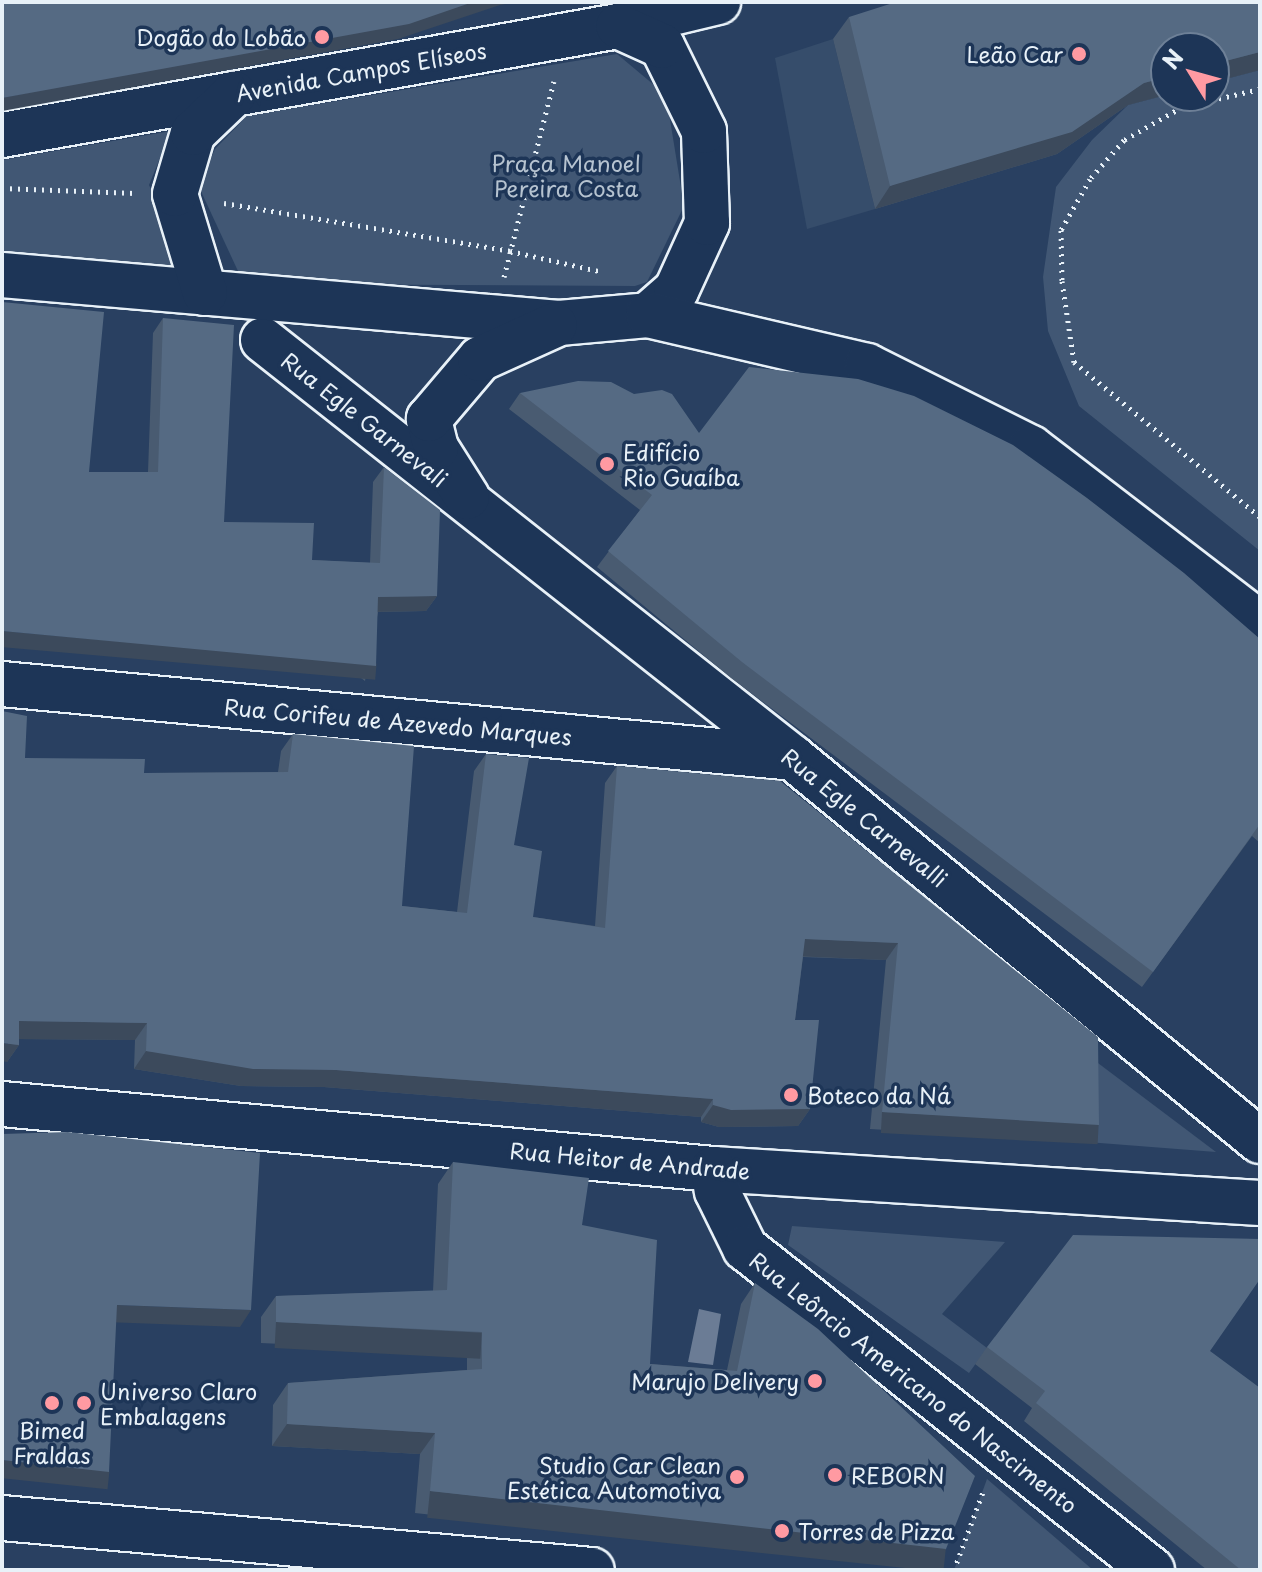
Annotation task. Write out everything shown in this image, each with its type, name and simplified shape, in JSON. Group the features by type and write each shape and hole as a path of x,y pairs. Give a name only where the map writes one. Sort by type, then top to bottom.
{"street":[{"name":"Avenida Campos Elíseos","path":"2,135 234,94 624,14 718,2"},
{"path":"624,14 662,46 704,131 707,223 676,291 648,315"},
{"path":"205,293 175,194 193,133 234,94"},
{"path":"2,275 559,323 648,315 867,366 1031,448 1260,624"},
{"path":"467,497 436,448 429,419 480,359 559,323"},
{"name":"Rua Egle Garnevali","path":"263,340 467,497"},
{"name":"Rua Egle Carnevalli","path":"467,497 793,758 1260,1141"},
{"name":"Rua Corifeu de Azevedo Marques","path":"2,684 793,758"},
{"name":"Rua Heitor de Andrade","path":"2,1104 713,1169 1260,1203"},
{"name":"Rua Leôncio Americano do Nascimento","path":"713,1169 717,1191 745,1248 1152,1570"},
{"path":"2,1518 592,1570"}],"path":[{"path":"502,285 554,78"},
{"path":"1260,89 1182,107 1124,140 1090,179 1061,230 1062,281 1074,362 1260,517"},
{"path":"2,188 175,194 510,251 617,275"},
{"path":"954,1570 987,1479"}],"shaded area":[{"path":"833,39 875,209 807,229 775,58"},
{"path":"699,1309 721,1314 713,1365 688,1362"}],"green space":[{"name":"Praça Manoel Pereira Costa","path":"617,54 666,95 684,206 647,282 635,286 244,284 199,187 215,149 247,116"},
{"path":"1260,70 1260,551 1079,406 1048,331 1043,277 1056,187 1092,140 1128,105 1150,99 1150,112 1230,112 1230,78"},
{"path":"171,131 149,185 190,275 2,251 2,160"},
{"path":"1086,1054 1216,1152 1087,1142"},
{"path":"792,1226 1005,1242 942,1314 987,1348 969,1373 788,1245"},
{"path":"987,1479 1093,1570 954,1570"}],"building":[{"path":"2,2 473,2 409,24 2,98"},
{"path":"896,2 1260,2 1260,52 1230,60 1230,32 1150,32 1150,81 1072,132 890,186 849,17"},
{"path":"2,302 104,312 89,472 158,472 163,318 234,325 224,522 314,523 312,560 380,563 384,467 440,510 437,596 378,597 376,666 2,631"},
{"path":"749,367 858,379 914,396 1013,445 1184,573 1260,639 1260,824 1153,972 742,662 608,551 652,495 520,393 578,381 611,382 634,394 662,390 672,394 699,433"},
{"path":"2,711 27,716 25,758 145,759 144,773 288,772 293,734 414,746 402,906 467,913 486,754 529,758 514,845 542,851 533,917 605,928 617,766 780,781 1098,1037 1099,1125 882,1112 898,943 805,939 795,1020 819,1020 810,1109 731,1110 713,1105 713,1099 336,1070 253,1069 146,1051 147,1023 19,1021 19,1045 2,1043"},
{"path":"68,1132 260,1153 251,1310 117,1305 109,1472 2,1460 2,1134"},
{"path":"453,1162 589,1178 582,1225 657,1240 650,1364 737,1371 755,1283 818,1329 975,1476 946,1549 430,1491 435,1433 287,1424 288,1383 482,1369 482,1332 276,1322 276,1296 447,1290"},
{"path":"1073,1235 1260,1239 1260,1279 1210,1351 1260,1388 1260,1570 1241,1570 1036,1403 1045,1391 987,1347"}],"place":[{"name":"Dogão do Lobão","path":"322,37"},
{"name":"Leão Car","path":"1079,54"},
{"name":"Edifício Rio Guaíba","path":"607,464"},
{"name":"Boteco da Ná","path":"791,1095"},
{"name":"Marujo Delivery","path":"815,1381"},
{"name":"Bimed Fraldas","path":"52,1403"},
{"name":"Universo Claro Embalagens","path":"84,1403"},
{"name":"REBORN","path":"835,1475"},
{"name":"Studio Car Clean Estética Automotiva","path":"737,1477"},
{"name":"Torres de Pizza","path":"782,1531"}]}
